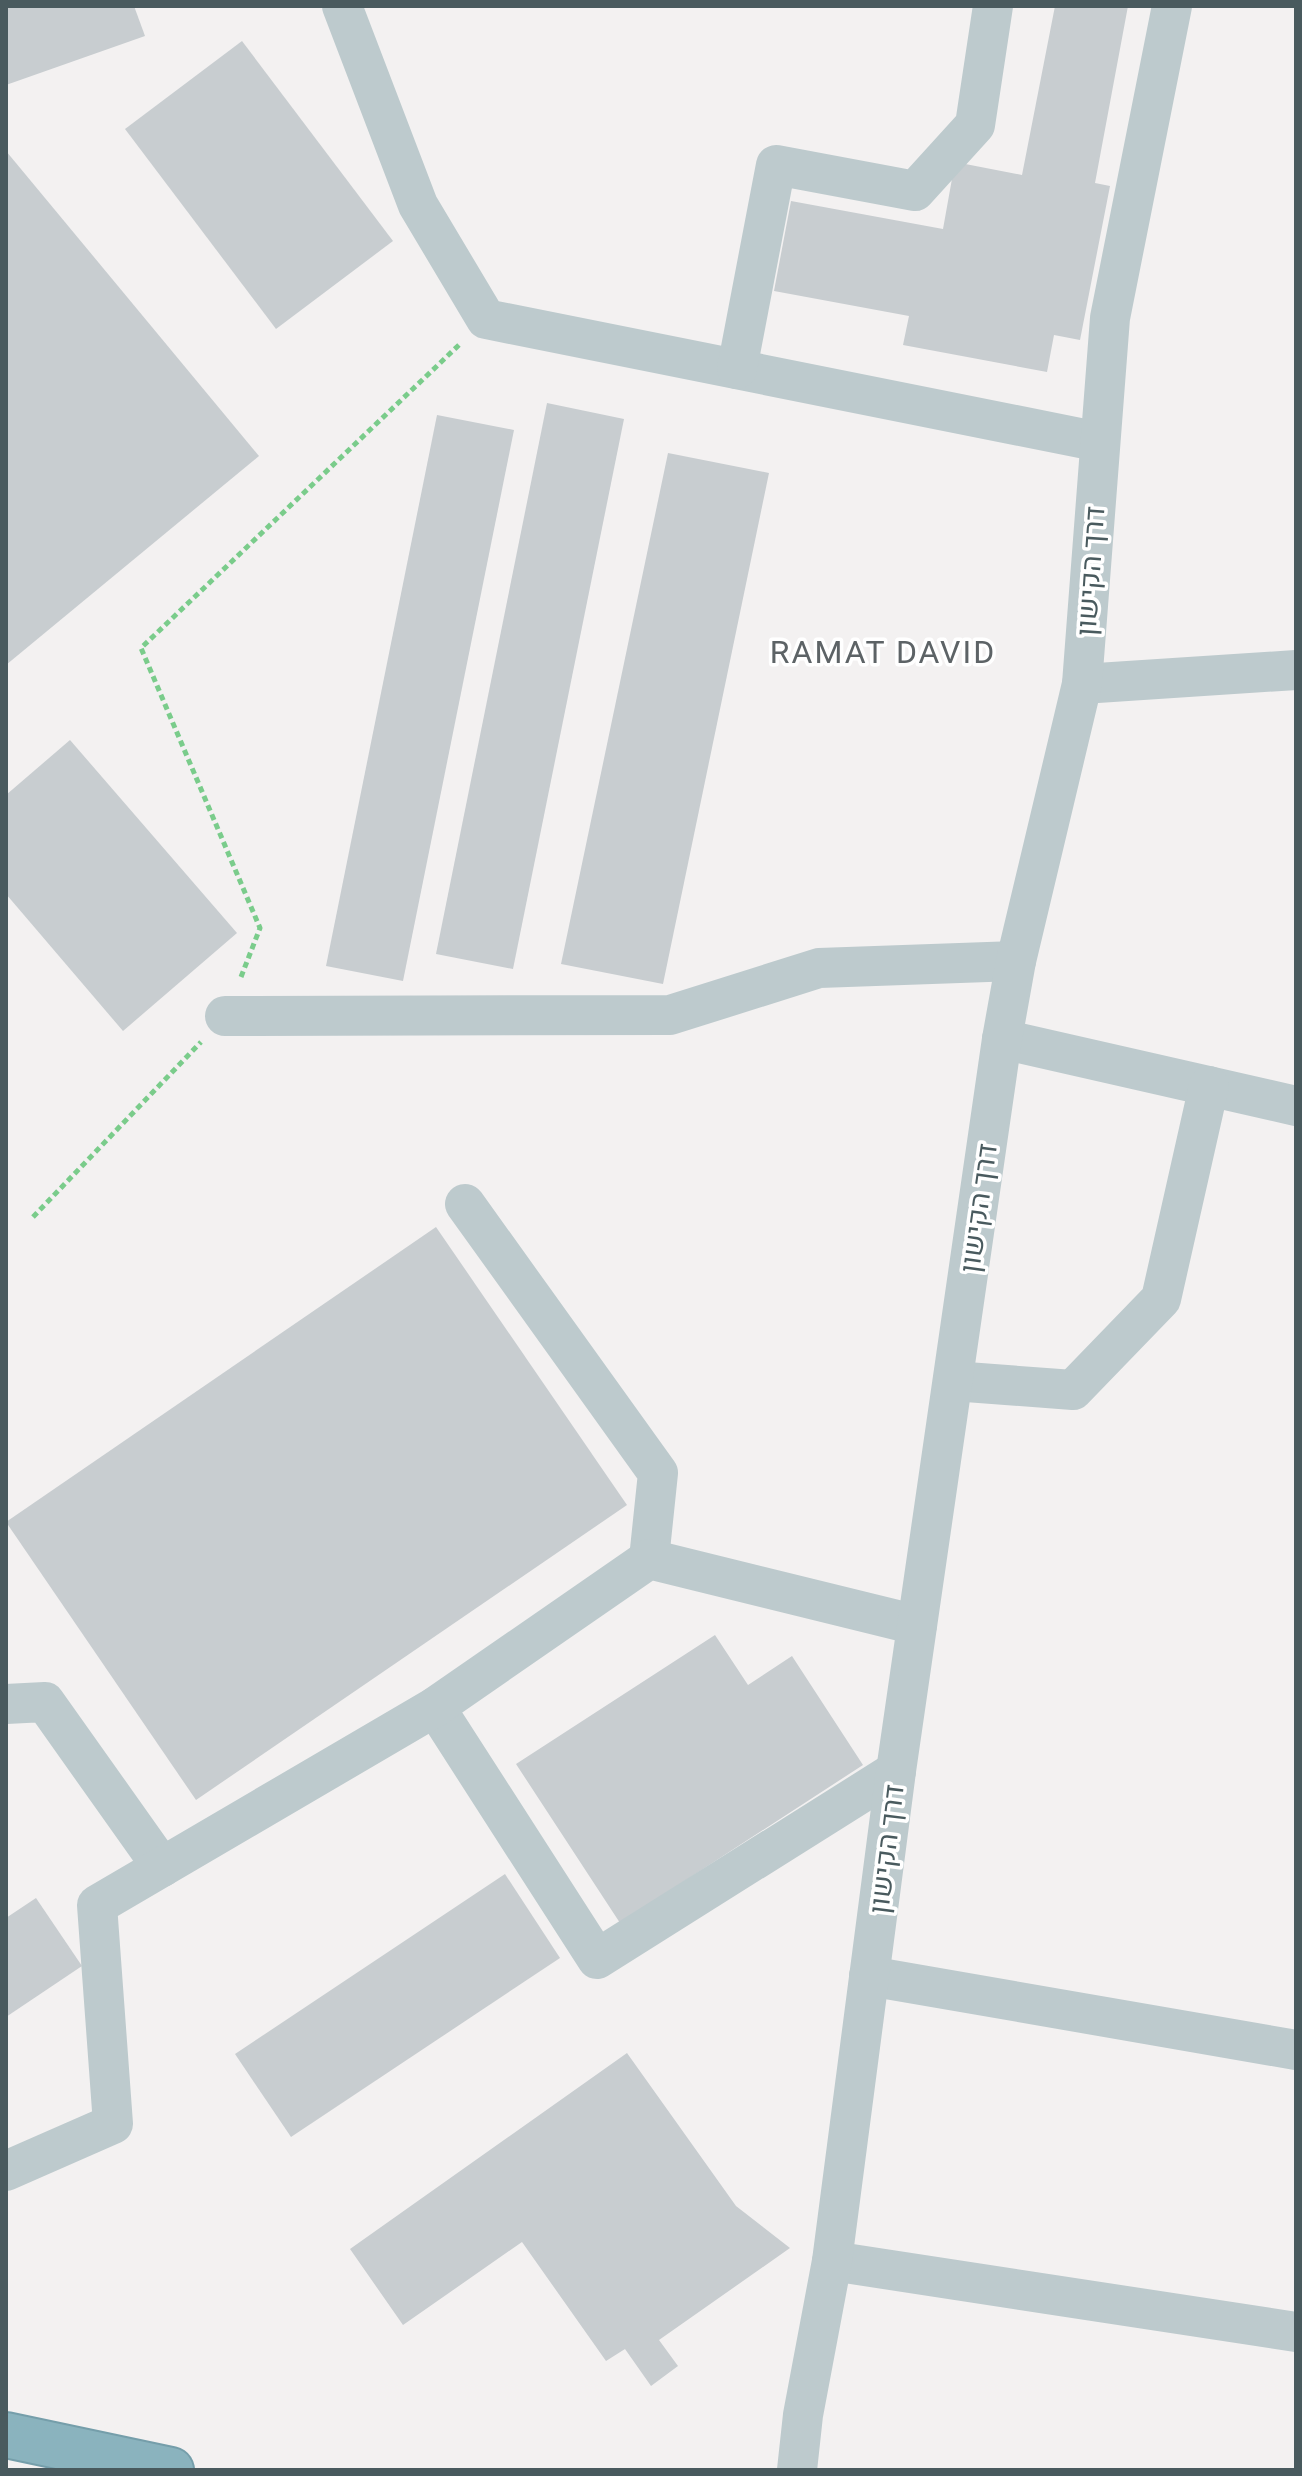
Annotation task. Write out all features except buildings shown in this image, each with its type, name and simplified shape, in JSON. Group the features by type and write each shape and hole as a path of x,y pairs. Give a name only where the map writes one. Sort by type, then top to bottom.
{"highway":[{"path":"6,2435 171,2470"},
{"path":"6,2449 68,2470"}],"street":[{"path":"342,6 418,205 486,319 1100,442"},
{"path":"737,369 776,165 915,191 975,125 993,6"},
{"name":"דרך הקישון","path":"803,2415 832,2261 896,1771 1002,1039 1016,961 1082,684 1110,318 1172,6"},
{"path":"1082,684 1296,670"},
{"path":"225,1016 670,1015 819,968 1016,961"},
{"path":"1002,1039 1296,1106"},
{"path":"953,1381 1073,1390 1161,1299 1209,1086"},
{"path":"465,1204 658,1473 649,1559"},
{"path":"6,2171 113,2124 97,1905 435,1707 649,1559 917,1625"},
{"path":"6,1704 45,1702 162,1867"},
{"path":"435,1707 597,1959 896,1771"},
{"path":"869,1976 1296,2050"},
{"path":"832,2261 1296,2332"},
{"path":"779,2470 803,2415"},
{"path":"797,2470 803,2415"}],"path":[{"path":"33,1217 225,1016 260,928 141,648 486,319"}],"district":[{"name":"RAMAT DAVID","path":"883,652"}]}
